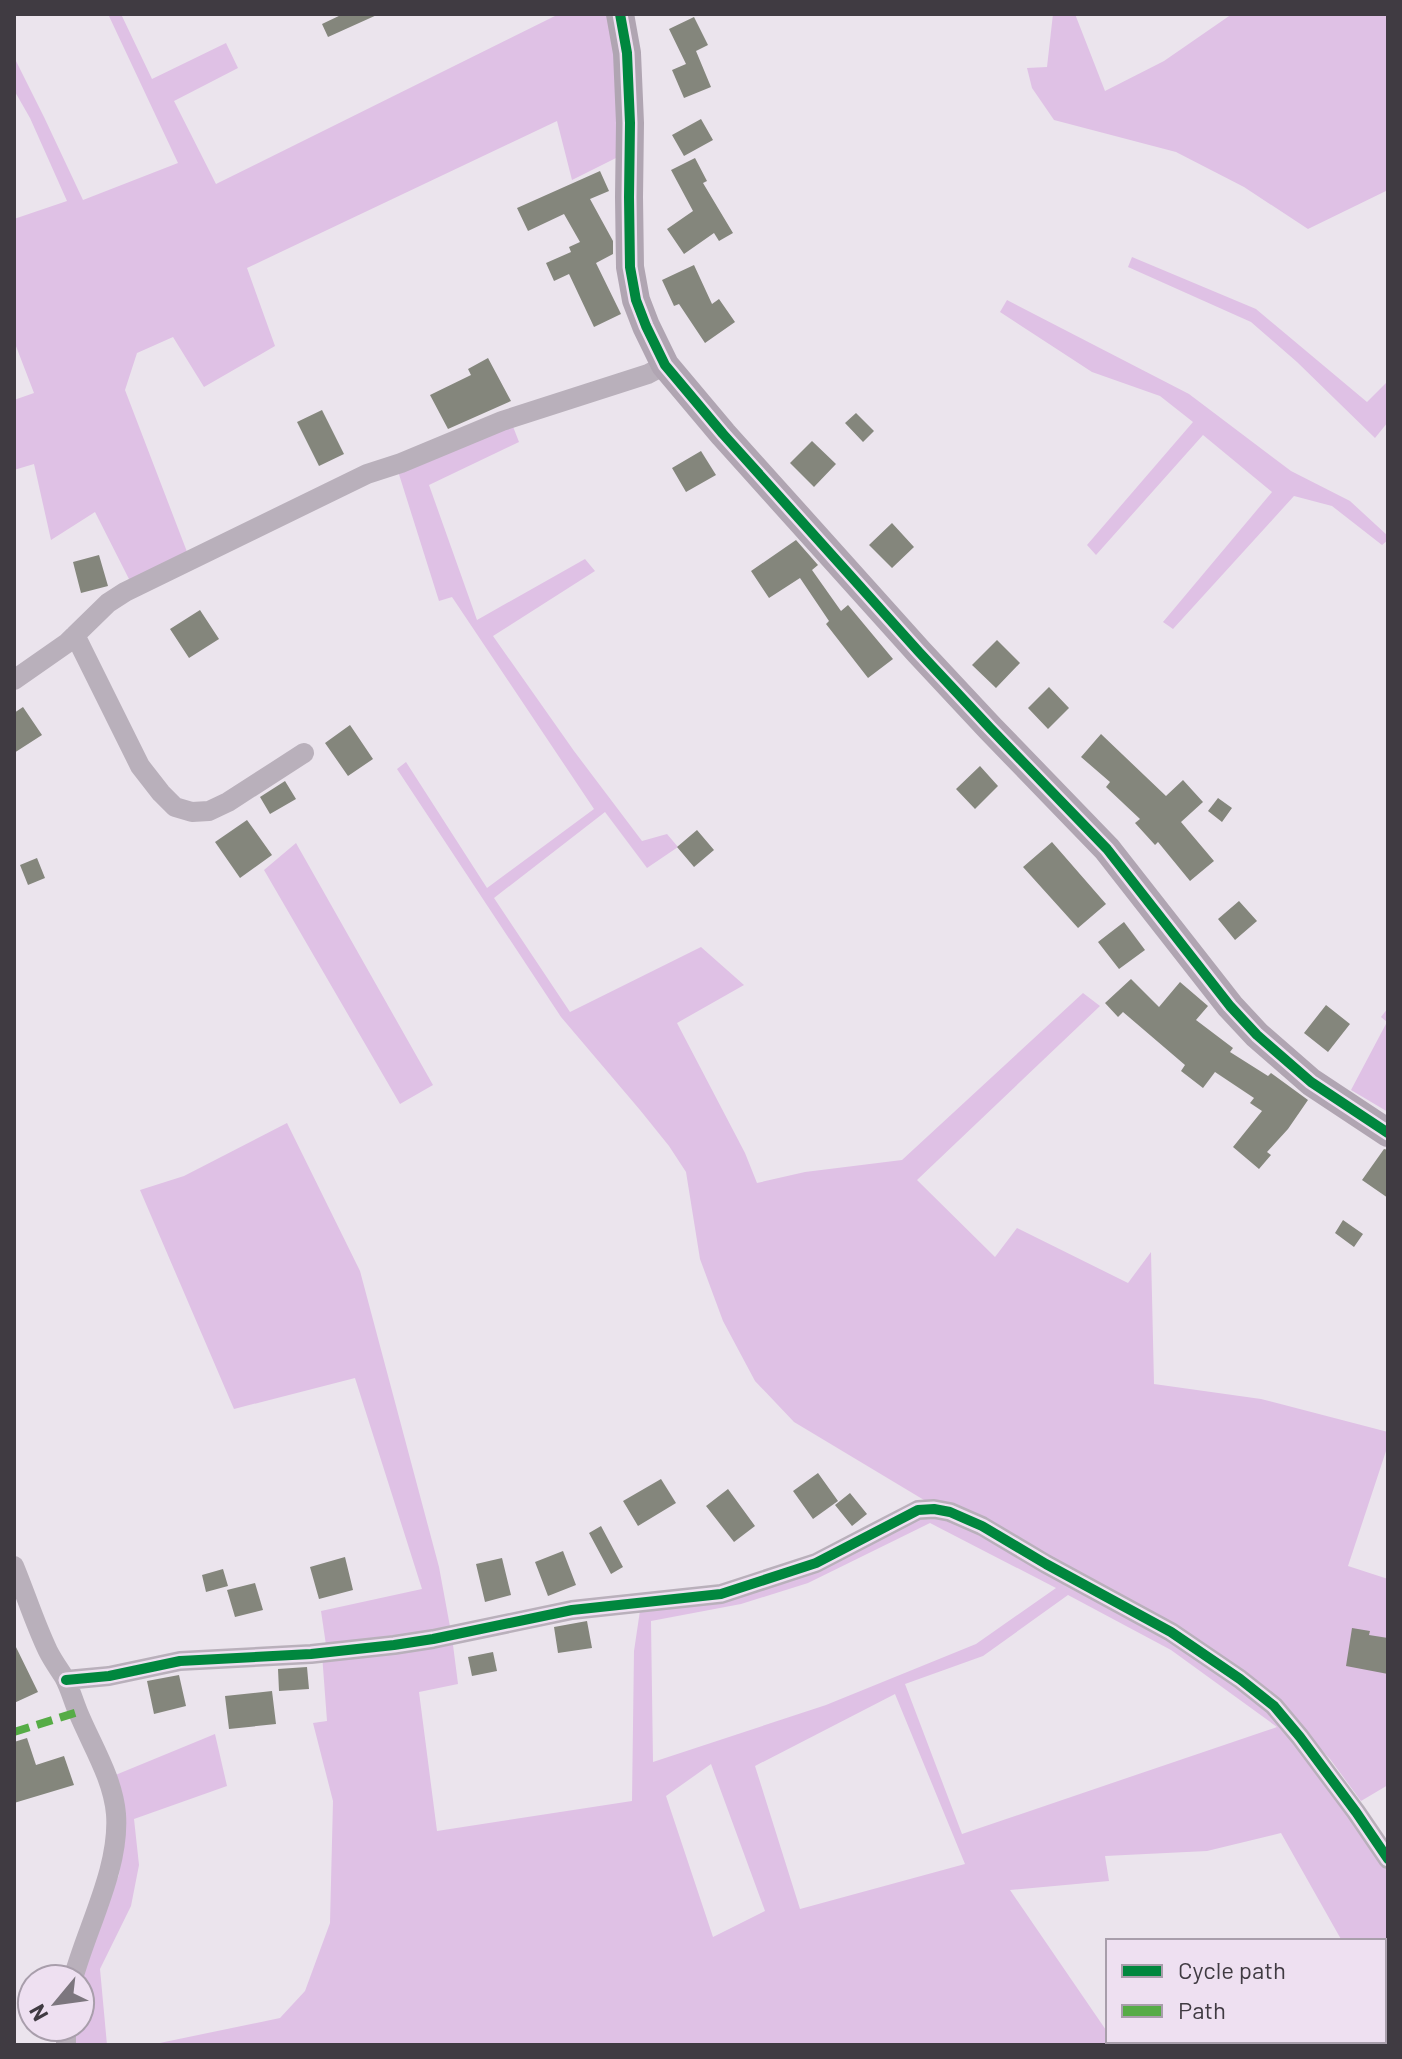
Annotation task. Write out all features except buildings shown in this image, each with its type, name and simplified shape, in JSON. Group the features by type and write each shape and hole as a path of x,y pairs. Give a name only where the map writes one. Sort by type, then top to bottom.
{"street":[{"path":"620,14 627,53 630,123 630,267 636,300 665,365 919,652 1107,849 1230,1006 1257,1035 1311,1082 1388,1133"},
{"path":"14,680 48,657 108,603 125,592 367,474 502,421 597,392 665,365"},
{"path":"75,635 140,766 175,807 192,812 209,811 304,753"},
{"path":"66,1680 109,1676 180,1661 311,1654 394,1645 572,1610 721,1594 816,1563 918,1510 934,1509 950,1512 982,1526 1171,1632 1240,1679 1274,1706 1300,1737 1388,1859"},
{"path":"14,1566 45,1644 66,1680 111,1789 116,1815 108,1873 78,1963"}],"shaded area":[{"path":"108,14 121,14 152,79 226,43 238,68 174,101 216,184 559,14 618,14 628,152 572,180 557,121 247,268 275,346 204,387 173,337 137,353 125,390 189,557 131,583 95,512 51,540 34,464 14,470 14,400 34,393 14,341 14,219 67,201 14,90 14,57 83,200 178,163"},
{"path":"1053,14 1075,14 1105,91 1164,61 1232,14 1388,14 1388,190 1308,229 1244,187 1176,152 1054,120 1032,88 1027,68 1047,67"},
{"path":"1132,257 1256,309 1367,402 1388,381 1388,422 1375,438 1251,322 1128,267"},
{"path":"1007,300 1189,394 1291,471 1350,501 1388,536 1388,540 1382,545 1332,506 1294,496 1173,629 1163,622 1272,492 1203,435 1096,555 1087,545 1193,422 1160,396 1092,372 1000,312"},
{"path":"512,424 519,442 429,485 477,620 585,559 595,571 493,636 642,841 667,834 678,847 647,868 605,812 494,898 570,1012 701,947 744,985 677,1023 745,1153 757,1183 805,1172 902,1160 1083,993 1100,1006 917,1180 995,1257 1017,1228 1128,1283 1151,1252 1154,1384 1261,1399 1388,1432 1388,1445 1348,1566 1388,1579 1388,1785 1361,1801 1330,1759 1290,1717 1388,1862 1388,1991 1386,1939 1341,1939 1281,1833 1207,1851 1105,1856 1109,1881 1010,1890 1106,2030 1106,2043 1116,2045 150,2045 280,2018 305,1991 330,1923 333,1801 313,1723 327,1721 322,1654 452,1637 458,1684 419,1692 437,1831 632,1801 634,1651 641,1604 727,1593 934,1506 794,1422 755,1381 723,1321 700,1259 686,1172 640,1110 561,1017 397,769 406,762 487,888 594,809 452,597 439,601 397,468","holes":["930,1523 1056,1588 976,1644 826,1705 653,1762 651,1621 741,1604 808,1583","1068,1595 1171,1650 1277,1727 962,1834 905,1684 983,1656","895,1694 965,1864 800,1909 755,1766","711,1764 765,1911 713,1937 666,1796"]},
{"path":"296,843 433,1085 400,1104 264,870"},
{"path":"1388,1008 1388,1112 1351,1090 1387,1022 1381,1017"},
{"path":"287,1123 360,1271 439,1567 451,1632 326,1645 321,1611 422,1589 355,1378 234,1409 140,1190 184,1176"},
{"path":"215,1734 227,1786 134,1819 139,1865 131,1906 100,1969 107,2045 75,2045 96,2043 96,1963 85,1963 96,1925 119,1875 123,1838 113,1776"}],"marked path":[{"path":"14,1732 78,1712"}],"cycle path":[{"path":"620,14 627,53 630,123 630,267 636,300 665,365 919,652 1107,849 1230,1006 1257,1035 1311,1082 1388,1133"},
{"path":"66,1680 109,1676 180,1661 311,1654 394,1645 572,1610 721,1594 816,1563 918,1510 934,1509 950,1512 982,1526 1171,1632 1240,1679 1274,1706 1300,1737 1388,1859"}]}
